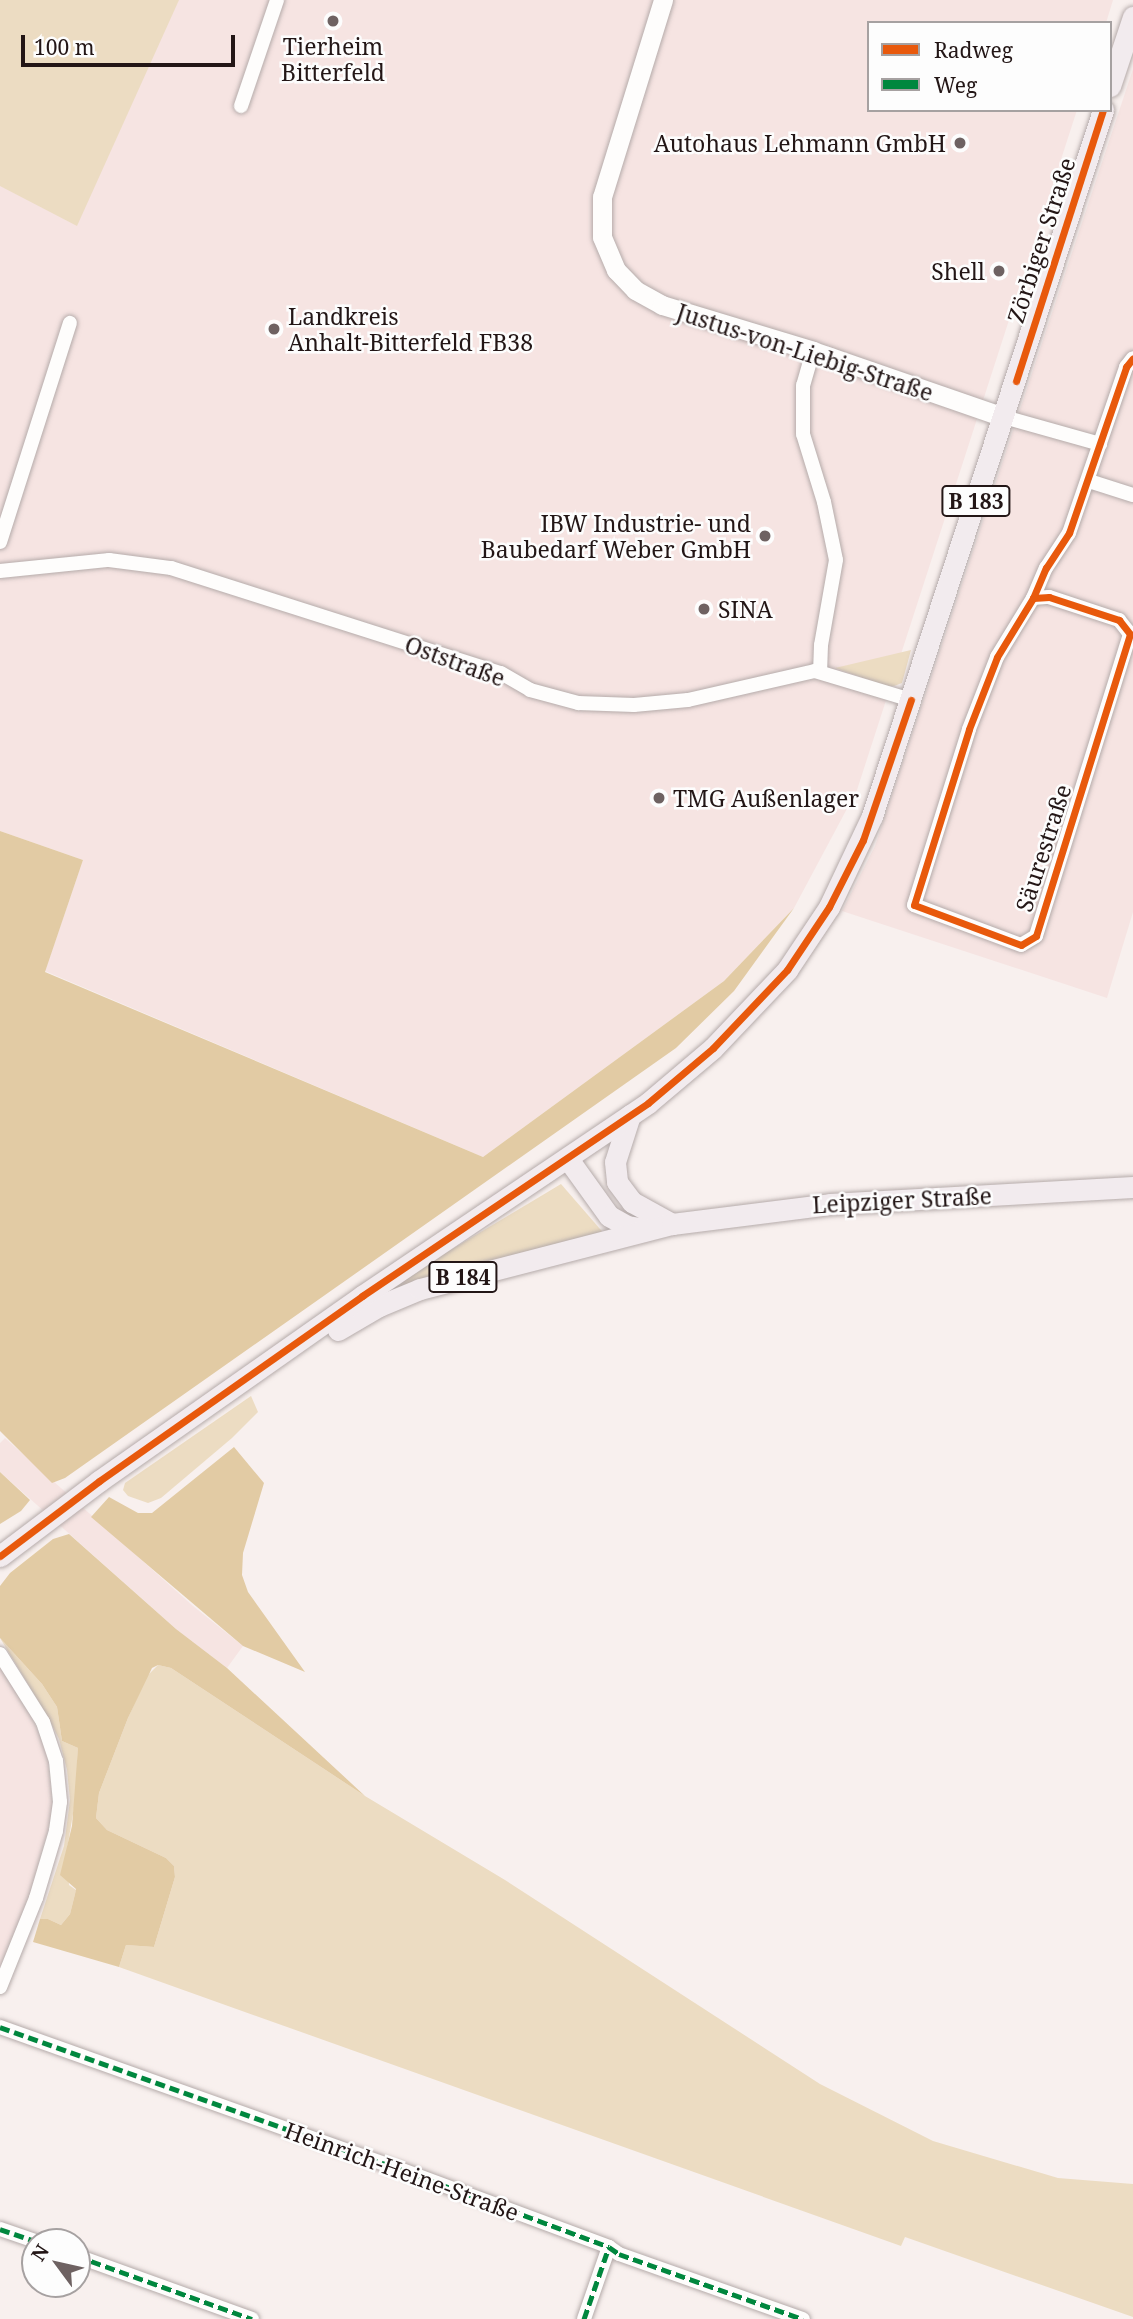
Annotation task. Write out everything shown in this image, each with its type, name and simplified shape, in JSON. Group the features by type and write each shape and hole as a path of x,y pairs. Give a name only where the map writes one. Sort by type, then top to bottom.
{"main road":[{"path":"1112,80 1133,17"},
{"name":"Zörbiger Straße","path":"568,1159 630,1115 713,1048 754,1007 802,950 830,906 863,840 911,701 1101,112"},
{"path":"630,1115 615,1162 617,1182 632,1202 672,1224"},
{"name":"B 184","path":"568,1159 609,1216 628,1226 647,1229"},
{"name":"B 183","path":"0,1556 79,1496 288,1349 568,1159"},
{"name":"Leipziger Straße","path":"672,1224 830,1204 1133,1187"},
{"name":"B 184","path":"288,1349 319,1342 379,1306 420,1289 672,1224"},
{"name":"B 183","path":"0,1539 13,1531 36,1528"}],"street":[{"path":"242,106 277,0"},
{"name":"Justus-von-Liebig-Straße","path":"663,0 602,197 602,237 616,270 635,290 662,305 813,351 1004,417"},
{"path":"0,542 70,323"},
{"path":"813,351 803,385 803,434 824,502 836,561 821,645 820,672"},
{"name":"Säurestraße","path":"1033,598 1049,597 1119,620 1130,634 1036,936 1021,945 914,905 974,717 997,657 1033,598 1046,568 1069,533 1089,481 1126,366 1133,358"},
{"path":"1004,417 1100,444"},
{"path":"1089,481 1133,495"},
{"name":"Oststraße","path":"0,571 109,560 171,568 501,673 530,690 578,703 634,705 688,700 805,672 820,672 911,701"},
{"path":"0,1654 43,1722 56,1761 60,1802 57,1831 36,1898 0,1987"},
{"name":"Heinrich-Heine-Straße","path":"0,2027 803,2319"},
{"path":"0,2229 21,2236"},
{"path":"584,2319 609,2247"},
{"path":"91,2261 252,2319"}],"shaded area":[{"path":"0,0 1113,0 1107,21 867,21 867,112 1076,112 857,790 794,908 724,981 483,1157 45,971 83,860 0,831"},
{"path":"0,0 179,0 77,226 0,186"},
{"path":"1133,69 1133,912 1107,998 842,911 875,846"},
{"path":"911,650 902,683 894,686 886,686 835,668"},
{"path":"0,831 83,860 45,972 483,1157 724,981 794,908 734,991 676,1048 65,1478 52,1483 0,1431"},
{"path":"561,1184 607,1237 391,1296 387,1288"},
{"path":"251,1396 258,1412 232,1438 161,1498 148,1503 128,1496 123,1490 125,1483"},
{"path":"5,1438 193,1606 243,1646 227,1668 176,1629 0,1472 0,1443"},
{"path":"234,1447 264,1483 243,1553 242,1575 248,1592 305,1672 243,1646 91,1517 109,1497 138,1513 152,1513"},
{"path":"0,1472 30,1500 21,1511 0,1524"},
{"path":"69,1534 176,1629 227,1668 365,1796 171,1668 158,1665 152,1668 128,1718 99,1793 96,1818 107,1830 166,1858 174,1866 175,1877 154,1947 126,1945 119,1967 33,1942 40,1919 48,1919 61,1925 70,1914 75,1894 76,1889 60,1875 72,1826 78,1748 62,1741 57,1707 42,1684 0,1638 0,1586 10,1573 53,1539"},
{"path":"0,1638 42,1684 57,1707 62,1741 78,1748 76,1796 67,1849 69,1885 76,1890 70,1914 61,1925 48,1919 40,1919 64,1846 70,1800 67,1770 59,1739 48,1717"},
{"path":"158,1665 171,1668 365,1796 505,1880 820,2084 933,2141 1058,2178 1133,2184 1133,2317 905,2237 901,2246 119,1967 126,1945 154,1947 175,1877 174,1866 166,1858 107,1830 96,1818 99,1793 128,1718 147,1676"},
{"path":"0,1667 32,1718 47,1751 53,1811 23,1921 0,1973"}],"marked path":[{"path":"0,2027 397,2168 609,2247 619,2254 803,2319"},
{"path":"0,2229 21,2236"},
{"path":"584,2319 609,2247"},
{"path":"91,2261 252,2319"}],"cycle path":[{"path":"1016,381 1102,112"},
{"path":"1033,598 1049,597 1119,620 1130,634 1036,936 1021,945 914,905 969,729 997,657 1033,598 1046,568 1069,533 1126,367 1133,358"},
{"path":"0,1556 99,1481 362,1296 648,1103 713,1048 787,970 829,907 863,840 911,700"}],"place":[{"name":"Tierheim Bitterfeld","path":"333,21"},
{"name":"Autohaus Lehmann GmbH","path":"960,143"},
{"name":"Shell","path":"999,271"},
{"name":"Landkreis Anhalt-Bitterfeld FB38","path":"274,329"},
{"name":"IBW Industrie- und Baubedarf Weber GmbH","path":"765,536"},
{"name":"SINA","path":"704,609"},
{"name":"TMG Außenlager","path":"659,798"}]}
